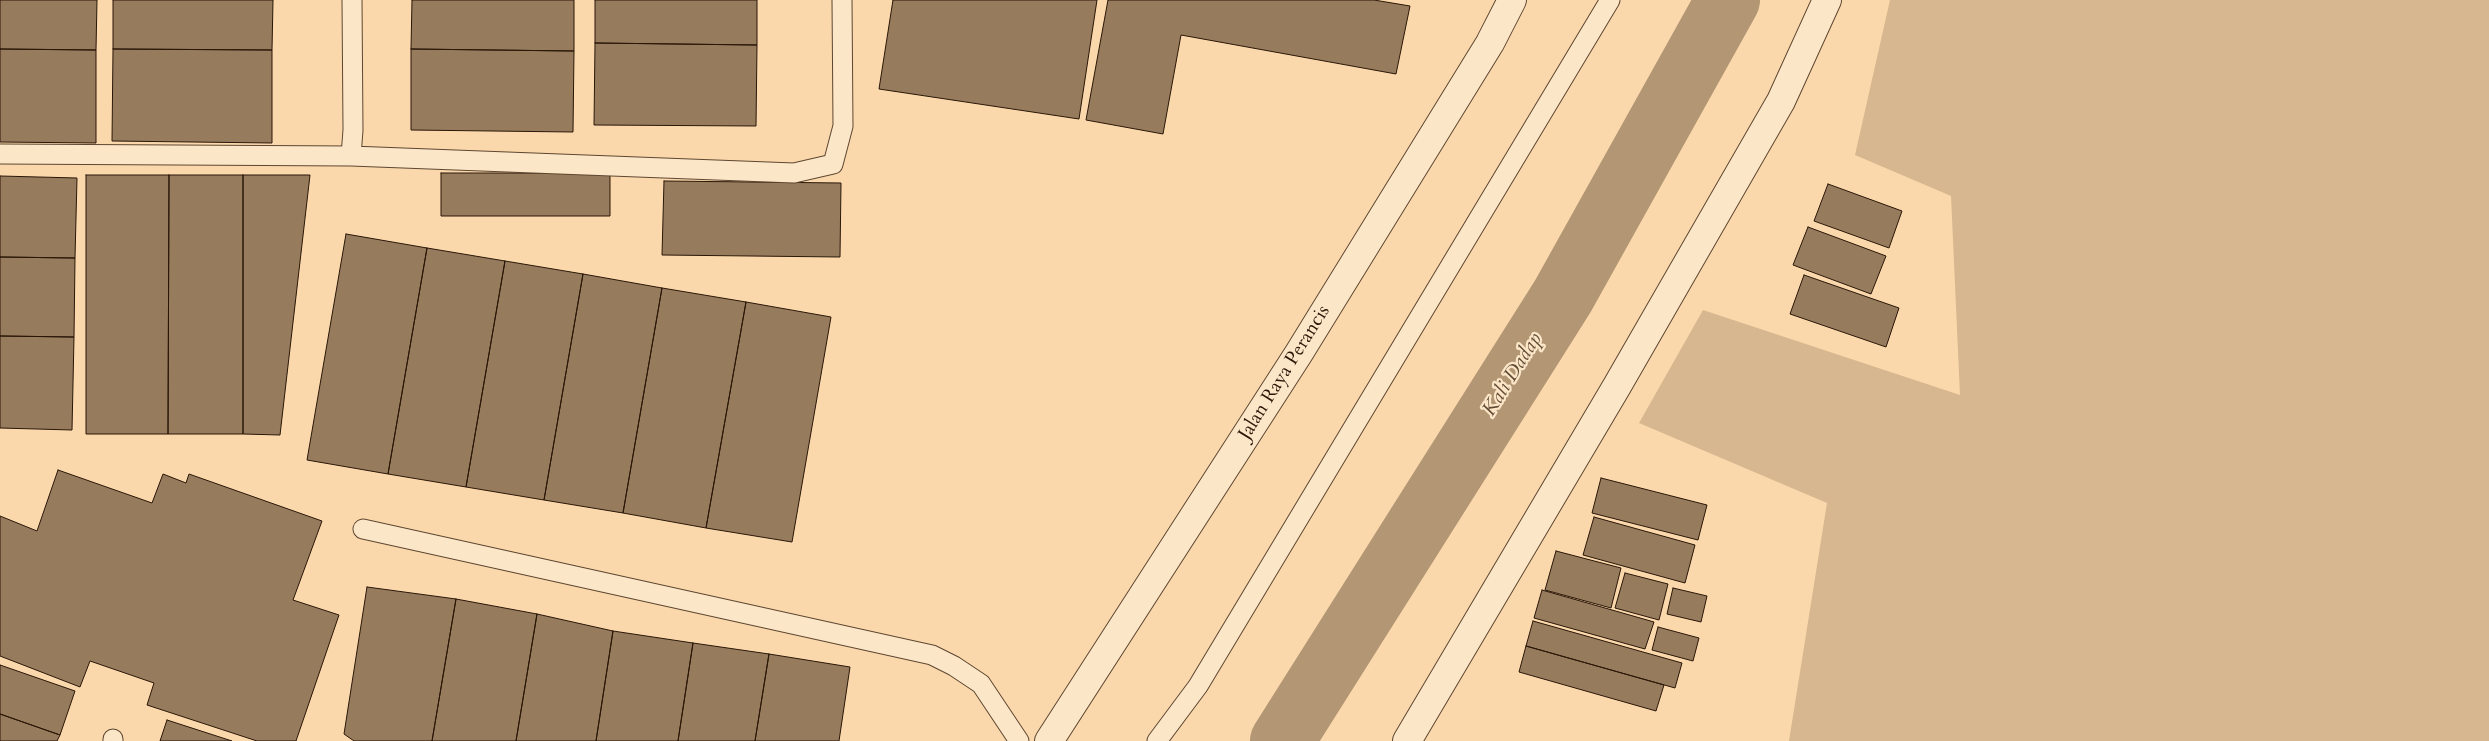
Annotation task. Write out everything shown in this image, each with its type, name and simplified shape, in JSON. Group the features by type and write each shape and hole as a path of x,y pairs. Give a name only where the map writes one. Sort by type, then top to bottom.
{"street":[{"name":"Jalan Raya Perancis","path":"1049,741 1304,344 1490,43 1512,0"},
{"path":"1407,741 1617,386 1781,101 1827,0"}],"lane":[{"path":"351,156 353,130 352,0"},
{"path":"0,154 351,156 794,173 833,164 843,126 842,0"},
{"path":"1157,741 1198,686 1610,0"},
{"path":"362,529 932,655 954,666 981,684 1019,741"}],"shaded area":[{"path":"1890,0 2489,0 2489,741 1789,741 1827,503 1639,423 1703,310 1960,395 1951,196 1855,155"}],"building":[{"path":"0,0 97,0 96,50 0,49"},
{"path":"113,0 273,0 272,50 113,49"},
{"path":"412,0 574,0 574,51 411,49"},
{"path":"595,0 757,0 757,45 595,43"},
{"path":"893,0 1097,0 1079,119 879,89"},
{"path":"1108,0 1374,0 1410,6 1396,74 1181,35 1163,134 1086,120"},
{"path":"595,43 757,45 756,126 594,125"},
{"path":"0,49 96,50 96,143 0,142"},
{"path":"113,49 272,50 272,143 112,141"},
{"path":"411,49 574,51 573,132 411,130"},
{"path":"441,173 610,173 610,216 441,216"},
{"path":"86,175 169,175 168,434 86,434"},
{"path":"169,175 243,175 243,434 168,434"},
{"path":"243,175 310,175 280,435 243,434"},
{"path":"0,176 77,178 75,258 0,257"},
{"path":"664,181 841,183 840,257 662,255"},
{"path":"1828,184 1902,211 1889,248 1814,221"},
{"path":"1808,227 1886,256 1871,294 1793,265"},
{"path":"346,234 427,248 388,474 307,460"},
{"path":"427,248 505,261 466,487 388,474"},
{"path":"0,257 75,258 74,337 0,336"},
{"path":"505,261 583,274 544,500 466,487"},
{"path":"583,274 662,288 623,513 544,500"},
{"path":"1804,275 1899,308 1886,347 1790,314"},
{"path":"662,288 746,302 706,528 623,513"},
{"path":"746,302 831,317 792,542 706,528"},
{"path":"0,336 74,337 72,430 0,428"},
{"path":"58,470 152,503 163,474 186,483 189,474 322,521 293,600 339,615 296,741 257,741 147,705 154,683 90,661 80,687 0,656 0,516 37,531"},
{"path":"1601,478 1707,505 1698,540 1592,513"},
{"path":"1594,517 1695,545 1685,583 1583,555"},
{"path":"1556,551 1621,568 1611,608 1545,590"},
{"path":"1625,573 1668,584 1659,620 1615,608"},
{"path":"367,587 456,599 432,741 354,741 344,734"},
{"path":"1673,588 1707,596 1701,622 1667,614"},
{"path":"1542,590 1654,622 1645,649 1534,618"},
{"path":"456,599 537,614 516,741 432,741"},
{"path":"537,614 613,631 596,741 516,741"},
{"path":"1533,621 1682,663 1675,688 1526,646"},
{"path":"1658,627 1699,638 1693,661 1652,650"},
{"path":"613,631 693,643 678,741 596,741"},
{"path":"693,643 769,654 755,741 678,741"},
{"path":"1526,646 1664,685 1656,711 1519,672"},
{"path":"769,654 850,667 839,741 755,741"},
{"path":"0,665 75,691 60,735 0,714"},
{"path":"0,714 60,735 57,741 0,741"},
{"path":"167,720 232,741 160,741"}],"waterway":[{"name":"Kali Dadap","path":"1282,741 1563,296 1728,0"}]}
